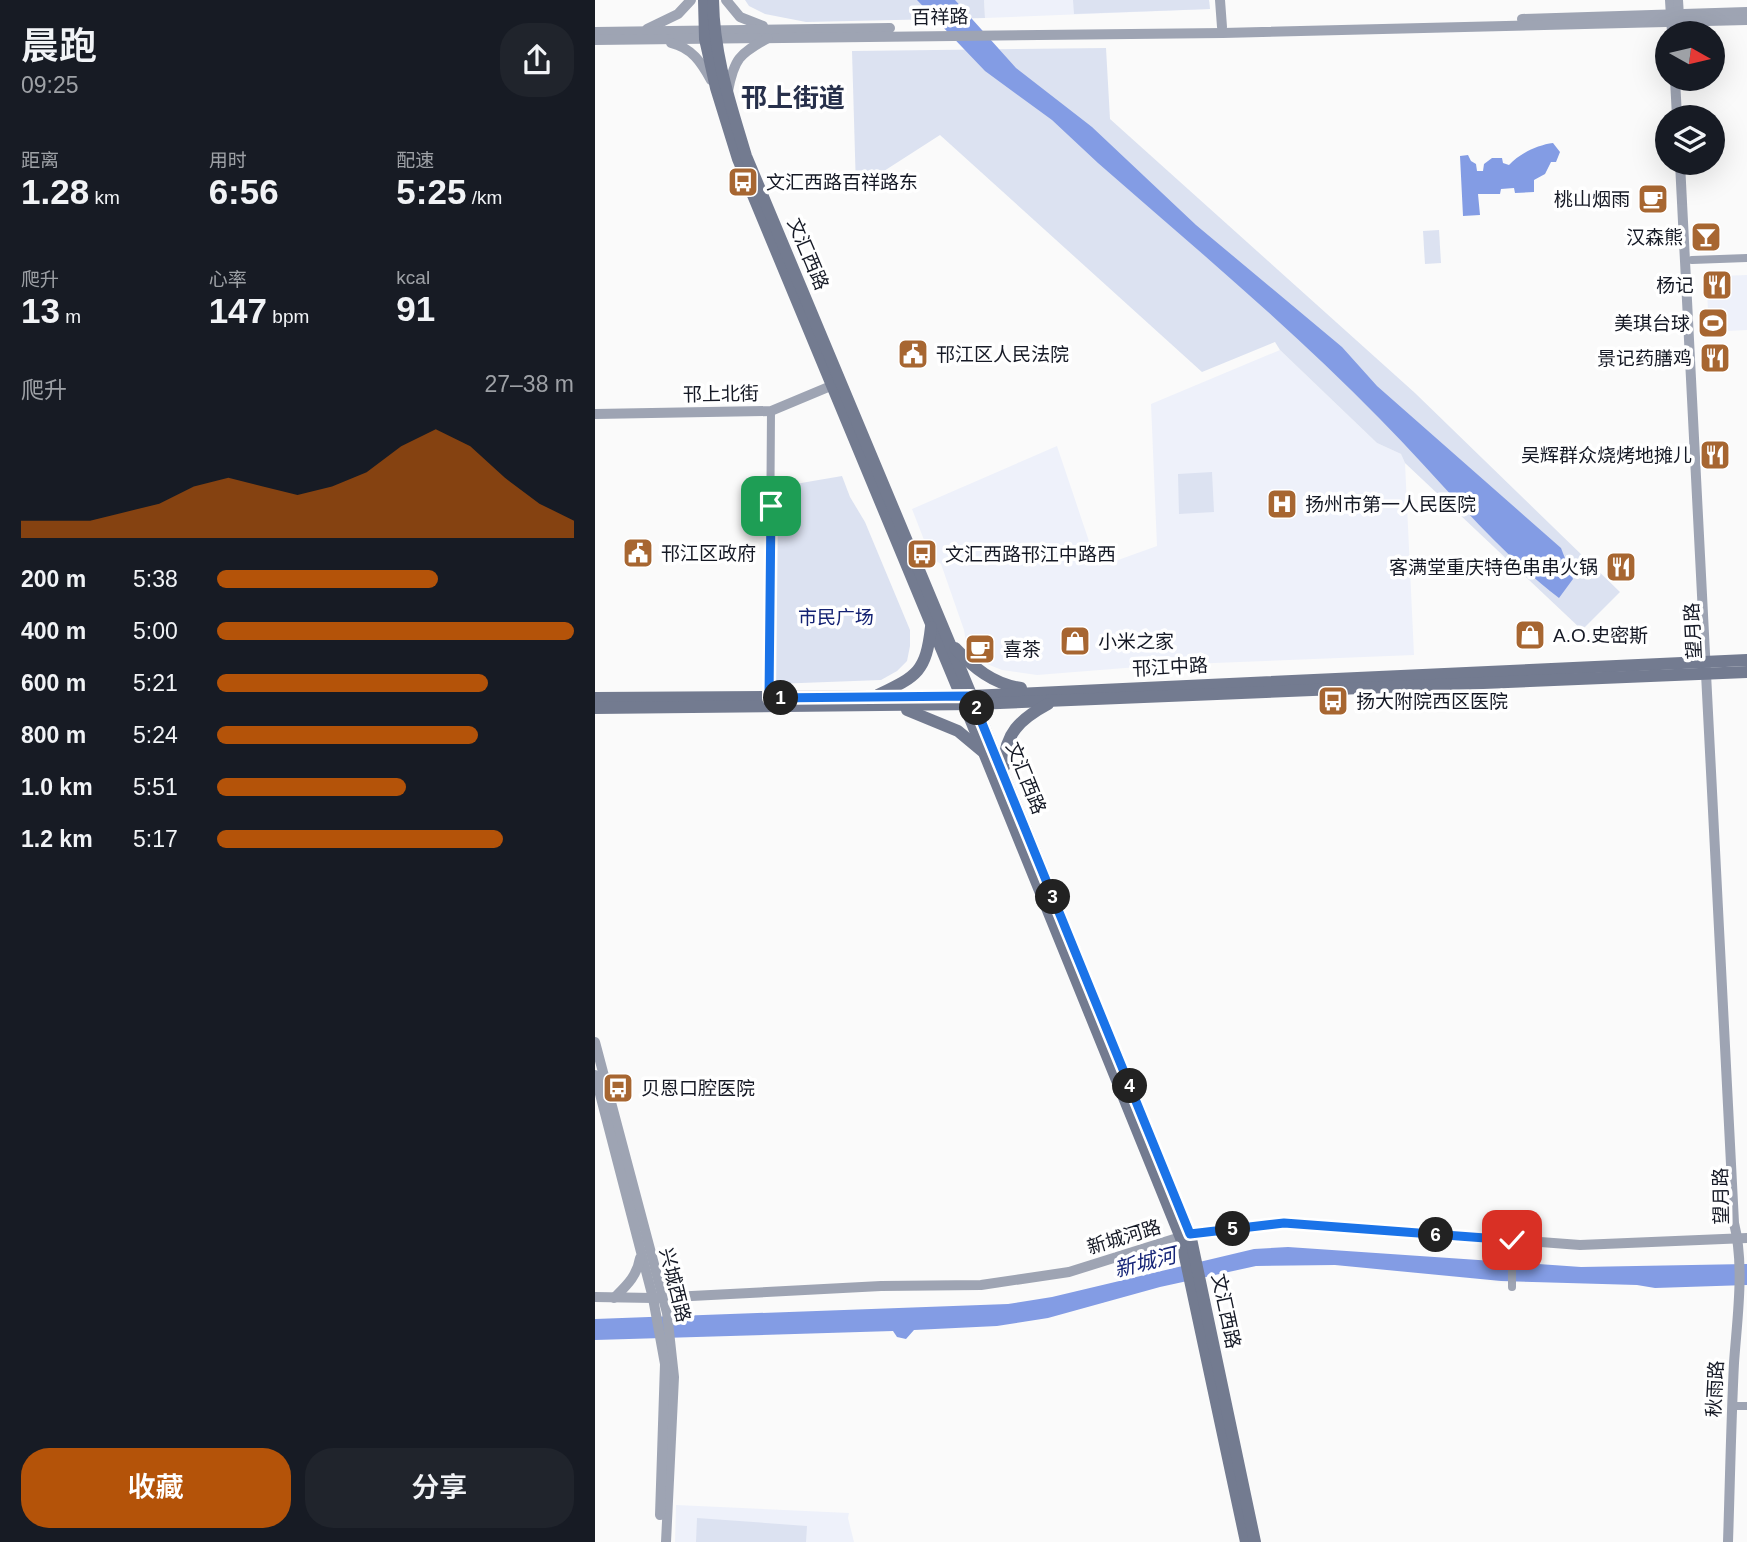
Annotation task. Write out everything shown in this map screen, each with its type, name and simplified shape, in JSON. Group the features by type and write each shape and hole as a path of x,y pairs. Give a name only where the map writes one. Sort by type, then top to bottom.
{"main road":[{"name":"文汇西路","path":"704,0 721,91 746,156 931,623 1003,775 1186,1236 1255,1542"},
{"name":"文汇西路","path":"709,34 713,0"},
{"name":"文汇西路","path":"836,384 948,641 985,754 1186,1236"},
{"path":"875,696 904,682 921,669 928,652 931,623"},
{"path":"948,641 969,664 989,678 1051,697"},
{"name":"邗江中路","path":"1709,668 1747,660"},
{"name":"邗江中路","path":"595,708 897,706 968,700 1709,668 1747,672"},
{"name":"邗江中路","path":"595,698 875,696 968,700"},
{"path":"1003,775 1004,749 1014,730 1051,697"},
{"path":"897,706 937,720 958,731 985,754"},
{"name":"文汇西路","path":"1196,1286 1245,1542"}],"street":[{"path":"647,35 678,14 691,0"},
{"path":"721,91 733,64 770,33 740,17 726,0"},
{"path":"1220,0 1223,30"},
{"path":"1670,0 1675,21"},
{"path":"1675,21 1678,0"},
{"name":"百祥路","path":"1688,21 1747,12"},
{"name":"百祥路","path":"1723,21 1747,20"},
{"name":"百祥路","path":"595,32 647,35 1655,23"},
{"path":"647,35 684,46 701,62 721,91"},
{"name":"百祥路","path":"595,40 647,35"},
{"name":"望月路","path":"1681,175 1709,668"},
{"name":"望月路","path":"1688,175 1734,1223 1742,1238"},
{"path":"1692,260 1747,258"},
{"name":"邗上北街","path":"595,414 771,411 836,384"},
{"path":"769,698 771,411"},
{"name":"兴城西路","path":"595,1042 657,1297"},
{"name":"兴城西路","path":"595,1075 641,1252 662,1313 665,1379 659,1542"},
{"name":"新城河路","path":"595,1297 657,1297 881,1286 981,1285 1069,1272 1186,1236 1284,1223 1580,1245 1742,1238"},
{"name":"秋雨路","path":"1728,1542 1738,1259 1742,1238"},
{"path":"1512,1240 1512,1287"},
{"path":"614,1298 630,1282 638,1269 641,1252"},
{"name":"兴城西路","path":"665,1341 674,1377 666,1542"},
{"path":"1732,1406 1747,1406"}],"shaded area":[{"path":"984,0 1209,0 1210,9 985,18"},
{"path":"1747,275 1747,330 1709,332 1707,290 1720,276"},
{"name":"扬州市第一人民医院","path":"1280,350 1377,443 1401,454 1405,463 1414,655 1163,665 1037,675 1002,670 987,664 967,648 964,630 941,564 931,558 912,509 1057,446 1097,565 1157,546 1151,404"},
{"path":"676,1505 849,1513 854,1542 675,1542"}],"green space":[{"path":"745,0 984,0 985,18 806,22 765,14 749,6"},
{"path":"1073,0 1209,0 1210,9 1074,14"},
{"path":"1106,48 1110,119 1415,393 1620,592 1582,630 1405,463 1401,454 1377,443 1280,350 1275,342 1202,372 940,135 856,189 852,51"},
{"path":"1439,230 1441,263 1425,264 1423,231"},
{"path":"1212,472 1214,512 1179,514 1178,474"},
{"name":"市民广场","path":"842,476 850,497 865,522 910,630 907,661 897,671 881,680 774,684 772,488"},
{"path":"697,1518 807,1526 806,1542 696,1542"}],"water":[{"path":"917,0 955,0 1016,68 1092,127 1196,225 1342,347 1377,386 1561,548 1573,579 1559,598 1488,535 1402,442 1312,352 1052,120 985,71"},
{"path":"1553,143 1560,152 1556,162 1551,162 1545,174 1534,180 1534,192 1515,193 1514,188 1501,189 1500,194 1478,194 1480,215 1463,216 1460,156 1468,155 1476,164 1477,171 1483,171 1484,164 1492,158 1502,158 1503,163 1509,165 1529,151"},
{"path":"1288,1247 1581,1267 1747,1264 1747,1285 1655,1288 1637,1285 1501,1281 1335,1265 1256,1266 1160,1287 1048,1318 997,1326 914,1330 906,1339 897,1337 893,1331 595,1340 595,1319 1008,1304 1052,1297 1254,1249"}],"place":[{"name":"文汇西路百祥路东","path":"743,182"},
{"name":"桃山烟雨","path":"1653,199"},
{"name":"汉森熊","path":"1706,237"},
{"name":"杨记","path":"1717,285"},
{"name":"美琪台球","path":"1713,323"},
{"name":"邗江区人民法院","path":"913,354"},
{"name":"景记药膳鸡","path":"1715,358"},
{"name":"吴辉群众烧烤地摊儿","path":"1715,455"},
{"name":"扬州市第一人民医院","path":"1282,504"},
{"name":"邗江区政府","path":"638,553"},
{"name":"文汇西路邗江中路西","path":"922,554"},
{"name":"客满堂重庆特色串串火锅","path":"1621,567"},
{"name":"A.O.史密斯","path":"1530,635"},
{"name":"小米之家","path":"1075,641"},
{"name":"喜茶","path":"980,649"},
{"name":"扬大附院西区医院","path":"1333,701"},
{"name":"贝恩口腔医院","path":"618,1088"}],"district":[{"name":"邗上街道","path":"793,98"}],"route":[{"path":"771,506 769,698 971,696 1190,1234 1284,1223 1512,1240"}],"water label":[{"name":"新城河","path":"1145,1262"}]}
